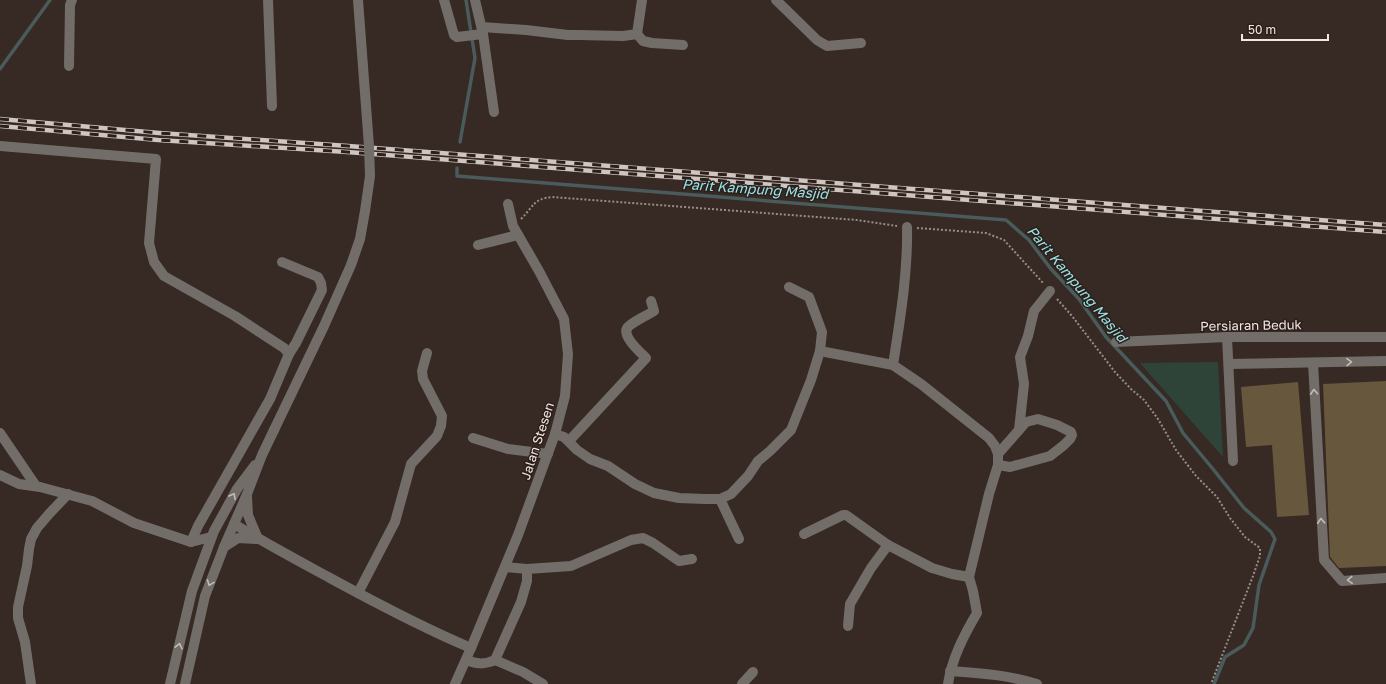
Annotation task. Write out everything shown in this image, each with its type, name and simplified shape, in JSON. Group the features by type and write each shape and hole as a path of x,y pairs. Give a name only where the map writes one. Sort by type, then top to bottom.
{"street":[{"path":"69,66 70,5 72,0"},
{"path":"268,0 272,106"},
{"path":"185,684 205,596 224,547 262,455 324,326 351,265 360,239 366,212 370,176 358,0"},
{"path":"444,0 454,35 457,36 476,33 526,30 568,35 623,36 637,34"},
{"path":"476,0 476,33 494,112"},
{"path":"642,0 637,34 643,41 683,45"},
{"path":"776,0 817,40 827,46 861,43"},
{"path":"0,146 156,159 149,243 154,262 164,276 235,316 284,348 289,354"},
{"name":"Jalan Stesen","path":"455,684 505,567 548,454 565,396 568,354 564,319 513,226 508,204"},
{"path":"893,365 905,274 908,244 907,227"},
{"path":"478,245 518,235"},
{"path":"191,542 198,526 270,399 289,354 322,290 318,277 282,262"},
{"path":"555,434 564,437 577,450 590,459 608,466 635,484 654,493 679,498 720,499 731,494 748,476 758,461 791,430 811,380 820,351 822,332 809,297 789,287"},
{"path":"1019,430 1024,384 1020,357 1028,336 1034,311 1050,291"},
{"path":"569,441 646,358 628,339 626,330 628,326 654,311 651,300"},
{"name":"Persiaran Beduk","path":"1116,342 1227,338 1386,337"},
{"path":"1227,338 1233,461"},
{"path":"820,351 893,365 921,384 989,438 995,446 998,460 1010,467 1050,456 1070,439 1072,435 1071,432 1057,425 1038,419 1026,422 998,460 969,577 977,613 964,636 950,671 948,684"},
{"path":"358,593 395,522 411,464 437,436 442,426 442,416 423,379 422,374 427,353"},
{"path":"1228,364 1386,361"},
{"path":"1313,363 1324,560 1342,581 1386,578"},
{"path":"0,433 36,486"},
{"path":"473,438 508,449 548,454"},
{"path":"170,684 192,591 213,534 237,489 262,455"},
{"path":"0,475 19,484 36,486 92,501 134,523 191,542 204,557"},
{"path":"30,684 25,642 18,618 18,607 29,549 37,528 68,494"},
{"path":"247,494 248,515 258,539"},
{"path":"720,499 739,539"},
{"path":"804,534 846,515 888,546 932,568 969,577"},
{"path":"191,542 234,524"},
{"path":"234,524 258,539 358,593 447,638 471,648"},
{"path":"224,547 238,538 258,539"},
{"path":"505,567 527,568 571,566 631,540 643,538 653,543 678,561 692,559"},
{"path":"848,626 850,604 871,568 888,546"},
{"path":"466,660 478,664 487,664 495,660 521,602 527,581 527,568"},
{"path":"495,660 523,672 543,684"},
{"path":"950,671 990,673 1037,684"},
{"path":"742,684 753,672"}],"path":[{"path":"513,226 522,218 535,202 542,198 552,197 857,220 907,227 986,233 1004,240 1072,316 1115,372 1144,400 1158,419 1176,450 1196,476 1217,496 1230,518 1245,536 1260,548 1258,563 1211,684"}],"green space":[{"path":"1218,362 1223,457 1140,363"}],"building":[{"path":"1386,381 1386,566 1339,568 1330,557 1323,384"},
{"path":"1298,382 1309,515 1277,517 1272,445 1246,447 1241,387"}],"waterway":[{"path":"0,69 50,0"},
{"name":"Parit Kampung Masjid","path":"460,142 475,58 466,0"},
{"name":"Parit Kampung Masjid","path":"457,168 457,176 1006,220 1029,240 1051,269 1079,299 1106,337 1166,401 1183,433 1244,508 1271,532 1275,539 1259,585 1253,628 1244,645 1225,657 1214,684"}],"railway":[{"path":"0,119 159,133 1386,225"},
{"path":"0,126 158,140 347,152 1386,232"}]}
